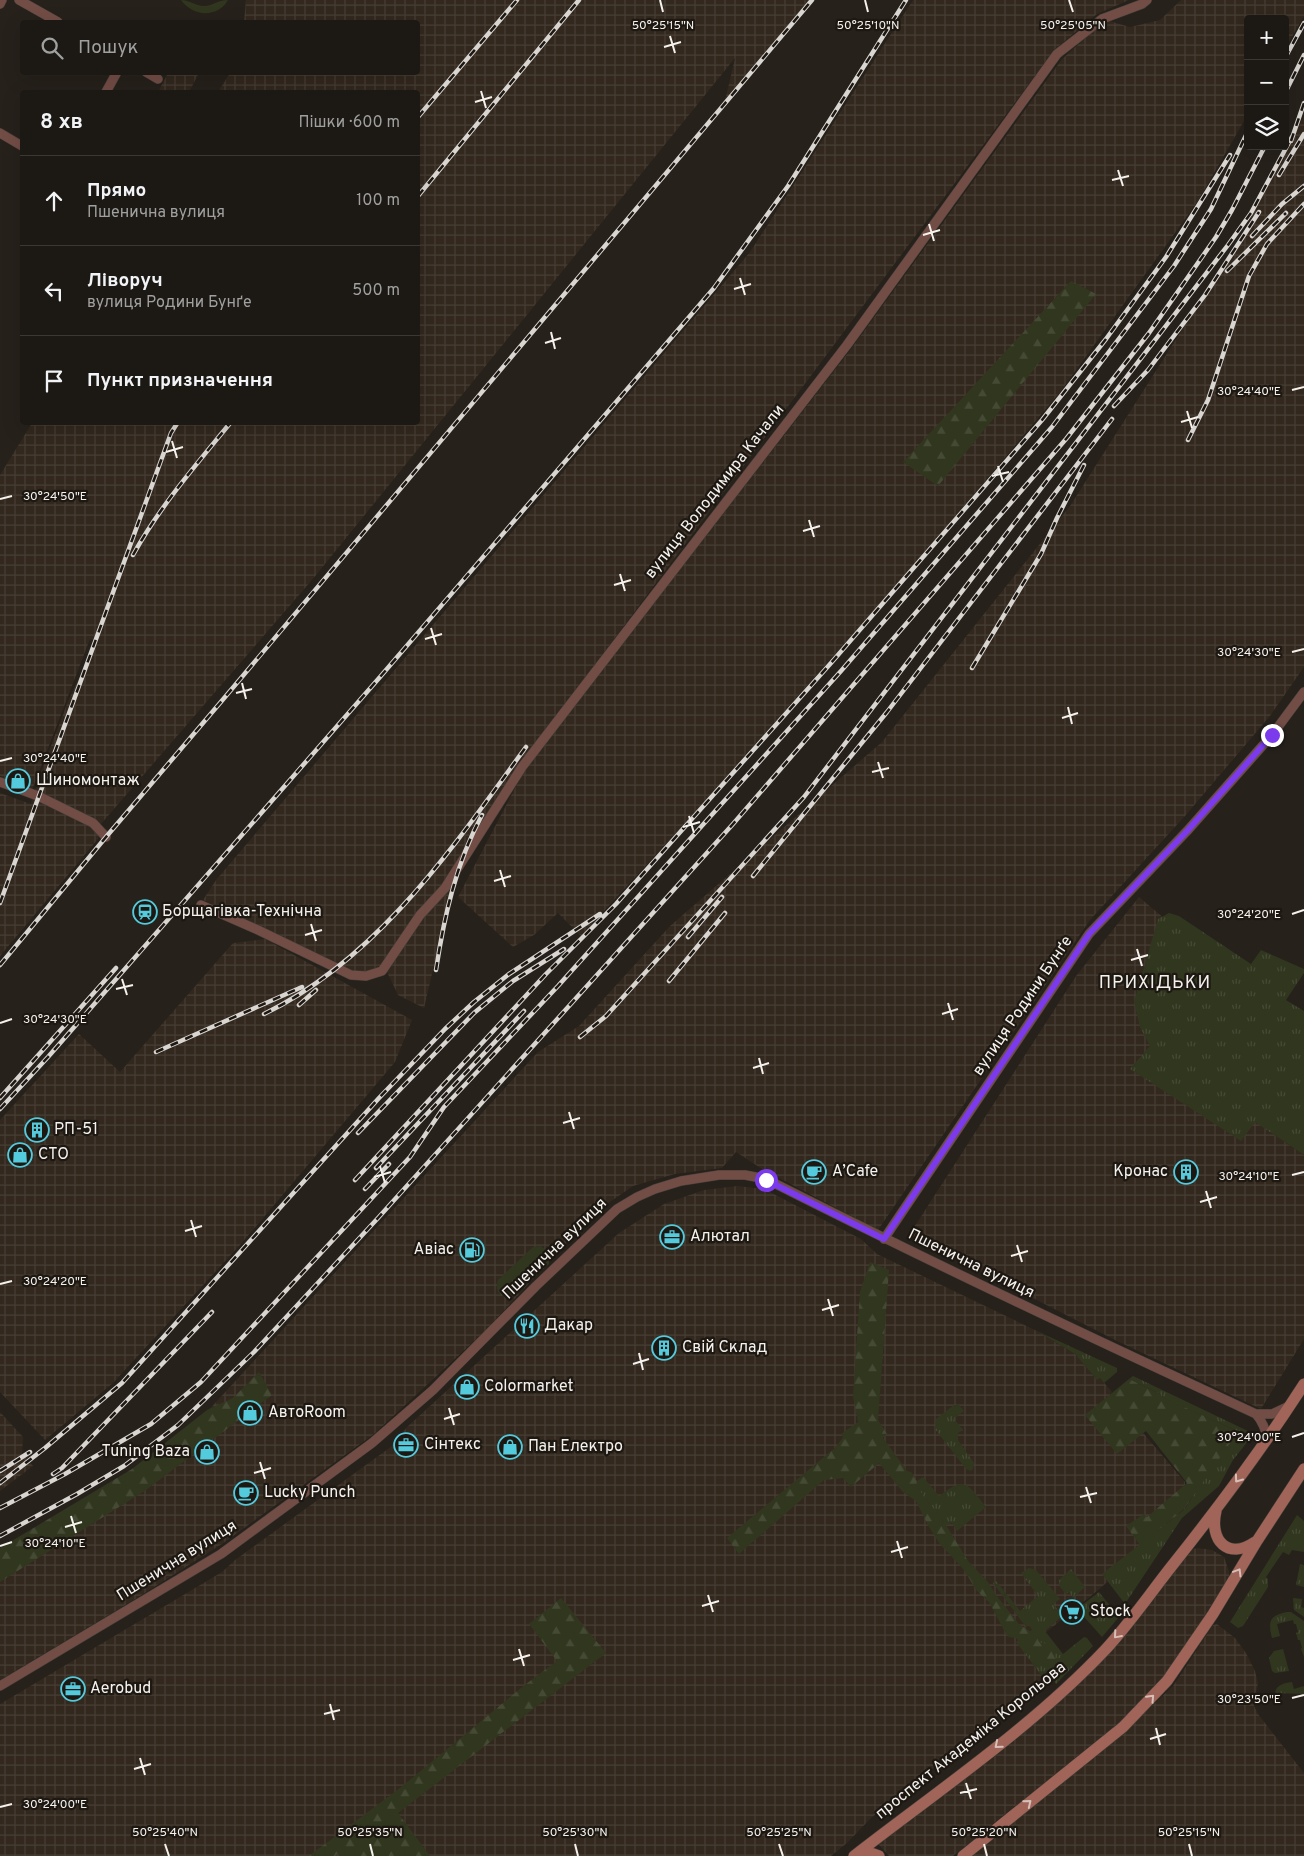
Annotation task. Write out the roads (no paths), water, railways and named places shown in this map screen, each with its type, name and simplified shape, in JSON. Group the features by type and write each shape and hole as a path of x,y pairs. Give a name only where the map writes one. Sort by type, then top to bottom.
{"main road":[{"name":"проспект Академіка Корольова","path":"858,1853 977,1762 1058,1694 1104,1650 1123,1629 1216,1510 1267,1440 1304,1384"},
{"path":"963,1856 1123,1727 1167,1681 1213,1614 1257,1541 1304,1469"},
{"path":"1216,1510 1214,1530 1221,1544 1239,1549 1247,1548 1257,1541"},
{"path":"858,1853 879,1856"}],"street":[{"path":"0,4 2,0"},
{"path":"19,0 54,20"},
{"name":"вулиця Володимира Качали","path":"201,905 351,975 366,976 382,970 420,915 445,888 522,767 847,345 1057,54 1102,19 1142,4 1147,0"},
{"path":"107,90 115,75"},
{"path":"151,75 158,79"},
{"path":"0,133 20,145"},
{"name":"вулиця Родини Бунґе","path":"884,1239 1089,934 1272,735 1304,692"},
{"path":"0,782 38,796 93,823 106,837"},
{"name":"Пшенична вулиця","path":"0,1686 221,1554 372,1443 433,1390 536,1286 612,1213 637,1197 655,1189 682,1181 719,1175 745,1176 766,1180 884,1239 1112,1348 1256,1414"},
{"path":"1256,1414 1272,1414 1290,1405"},
{"path":"1256,1414 1263,1421 1267,1440"}],"railway":[{"path":"420,115 517,0"},
{"path":"420,194 579,0"},
{"path":"0,965 812,0"},
{"path":"0,1109 48,1057 380,677 714,288 788,186 906,0"},
{"path":"1289,51 1304,23"},
{"path":"1289,85 1304,55"},
{"path":"1291,141 1304,103"},
{"path":"1279,175 1304,134"},
{"path":"580,1037 606,1016 804,797 1228,245 1251,213 1293,135"},
{"path":"0,1508 65,1474 151,1424 201,1382 410,1157 444,1107 558,986 841,671 1052,427 1174,266 1211,209 1244,139"},
{"path":"0,1536 124,1466 178,1425 254,1352 378,1218 733,824 1066,439 1149,333 1216,237 1263,150"},
{"path":"355,1180 546,974 616,904 831,663 1042,420 1106,339 1166,257 1230,155"},
{"path":"1252,236 1282,204 1304,186"},
{"path":"1188,440 1208,400 1249,276 1267,244 1304,204"},
{"path":"1114,406 1148,370 1205,295 1259,212"},
{"path":"1227,271 1286,213"},
{"path":"753,876 887,712 1112,419"},
{"path":"0,903 171,433 176,425"},
{"path":"133,555 167,503 229,425"},
{"path":"972,668 1041,554 1084,465"},
{"path":"264,1014 305,991 343,963 378,931 411,897 441,861 526,747"},
{"path":"436,970 452,891 465,852 482,815"},
{"path":"688,937 722,897"},
{"path":"669,981 725,913"},
{"path":"0,1483 122,1383 379,1098 445,1029 474,1002 509,974 600,914"},
{"path":"358,1133 474,1013 513,981 564,949"},
{"path":"0,1098 116,968"},
{"path":"156,1052 302,987"},
{"path":"299,1005 316,990"},
{"path":"376,1168 524,1011"},
{"path":"365,1189 389,1164"},
{"path":"53,1474 62,1468 212,1312"},
{"path":"0,1471 30,1452"}],"place":[{"name":"Шиномонтаж","path":"18,781"},
{"name":"Борщагівка-Технічна","path":"145,912"},
{"name":"РП-51","path":"37,1130"},
{"name":"СТО","path":"20,1155"},
{"name":"A’Cafe","path":"814,1172"},
{"name":"Кронас","path":"1186,1172"},
{"name":"Алютал","path":"672,1237"},
{"name":"Авіас","path":"472,1250"},
{"name":"Дакар","path":"527,1326"},
{"name":"Свій Склад","path":"664,1348"},
{"name":"Colormarket","path":"467,1387"},
{"name":"АвтоRoom","path":"250,1413"},
{"name":"Сінтекс","path":"406,1445"},
{"name":"Пан Електро","path":"510,1447"},
{"name":"Tuning Baza","path":"207,1452"},
{"name":"Lucky Punch","path":"246,1493"},
{"name":"Stock","path":"1072,1612"},
{"name":"Aerobud","path":"73,1689"}],"district":[{"name":"ПРИХІДЬКИ","path":"1155,983"}]}
